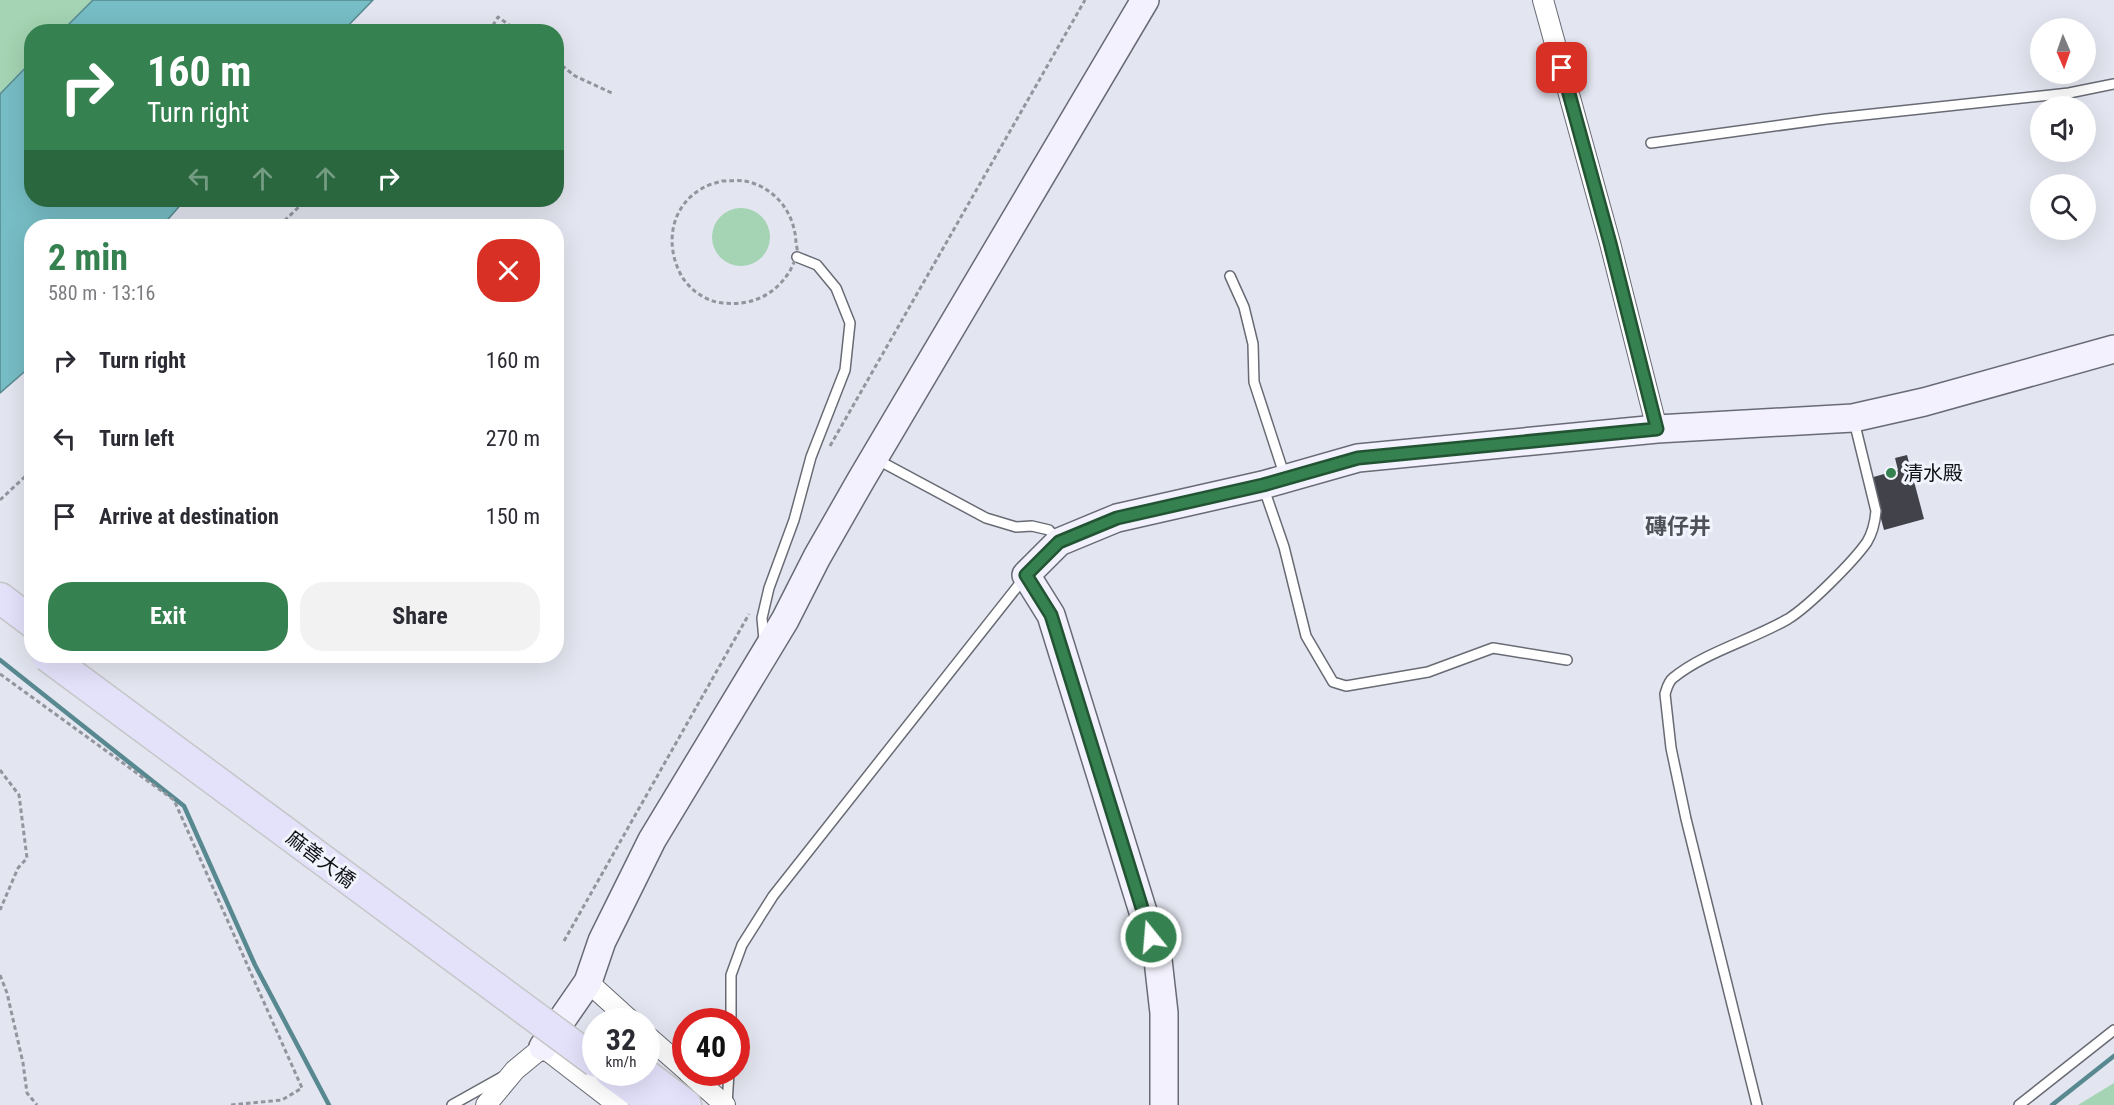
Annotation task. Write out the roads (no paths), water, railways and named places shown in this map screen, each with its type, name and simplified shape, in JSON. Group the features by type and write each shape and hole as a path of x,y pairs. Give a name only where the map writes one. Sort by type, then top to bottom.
{"main road":[{"path":"0,598 24,616"},
{"path":"0,620 24,638"},
{"name":"麻善大橋","path":"56,663 582,1052"},
{"name":"麻善大橋","path":"86,663 582,1028"},
{"path":"629,1086 655,1105"},
{"path":"660,1086 686,1105"}],"street":[{"path":"486,1105 515,1070 543,1047 588,982 602,941 652,840 785,620 817,557 1145,0"},
{"path":"1543,0 1610,243 1657,429"},
{"path":"1164,1105 1164,1013 1158,960 1051,615 1026,575 1059,542 1117,518 1274,482 1358,458 1657,429 1853,418 1924,402 2114,349"},
{"path":"588,982 617,1008"},
{"path":"543,1047 618,1105"},
{"path":"660,1047 672,1058"},
{"path":"704,1086 726,1105"}],"lane":[{"path":"1651,143 1826,119 2069,93 2114,84"},
{"path":"766,651 762,618 769,588 794,520 811,456 845,370 850,323 836,288 817,265 797,257"},
{"path":"1230,276 1244,307 1253,344 1254,382 1284,547 1306,636 1333,682 1346,686 1428,672 1493,648 1567,660"},
{"path":"1757,1105 1686,819 1671,748 1665,694 1674,678 1706,658 1752,638 1790,617 1830,583 1867,542 1875,522 1876,511 1853,418"},
{"path":"875,458 986,518 1016,527 1032,526 1049,530 1059,542"},
{"path":"730,1008 731,975 742,945 773,896 1026,575"},
{"path":"2019,1105 2114,1030"},
{"path":"452,1105 515,1070"},
{"path":"726,1105 728,1086"}],"water":[{"path":"93,0 373,0 350,24 69,24"},
{"path":"24,69 24,207 179,207 168,219 24,219 24,372 0,393 0,94"}],"waterway":[{"path":"0,660 184,806 255,965 329,1105"},
{"path":"2052,1105 2114,1056"}],"place":[{"name":"清水殿","path":"1891,473"}],"district":[{"name":"磚仔井","path":"1678,526"}]}
